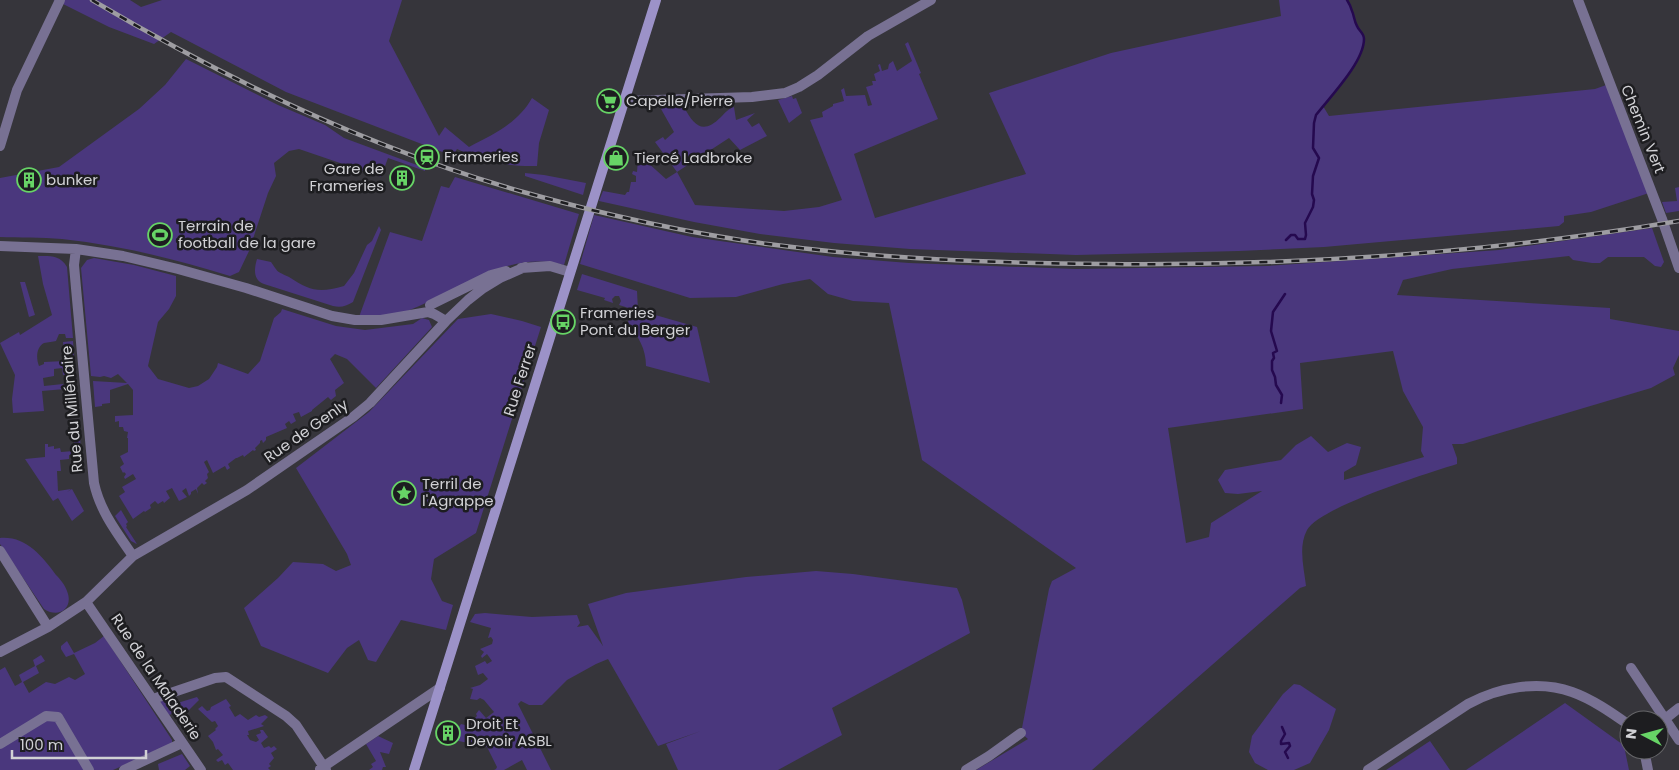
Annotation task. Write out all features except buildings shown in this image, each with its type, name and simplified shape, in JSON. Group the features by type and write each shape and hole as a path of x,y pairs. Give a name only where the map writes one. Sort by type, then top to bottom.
{"main road":[{"name":"Rue Ferrer","path":"414,770 656,0"}],"street":[{"path":"0,146 17,90 60,0"},
{"path":"624,101 752,97 784,93 799,87 825,71 868,36 931,0"},
{"name":"Chemin Vert","path":"1578,0 1679,268"},
{"path":"0,246 76,249 123,256 235,285 332,316 355,320 381,320 428,312 446,321"},
{"name":"Rue du Millénaire","path":"76,249 74,265 94,483 106,517 133,556"},
{"path":"401,317 492,275 525,268 550,266 570,272"},
{"name":"Rue de Genly","path":"0,652 48,627 86,602 133,556 247,490 353,417 380,393 446,321 482,289 500,278 525,268"},
{"path":"430,305 440,302 447,304 456,312"},
{"path":"0,552 48,627"},
{"name":"Rue de la Maladerie","path":"86,602 201,770"},
{"path":"1630,668 1654,710"},
{"path":"153,699 215,678 226,678 286,716 296,725 323,769 440,688"},
{"path":"1368,770 1481,696 1506,689 1544,687 1572,692 1619,718"},
{"path":"1669,716 1679,708"},
{"path":"0,744 46,716 58,717 89,770"},
{"path":"1669,730 1679,740"},
{"path":"966,770 1021,733"},
{"path":"124,770 182,743"}],"shaded area":[{"path":"53,0 130,0 141,7 162,0 402,0 389,41 439,136 445,127 469,147 513,121 532,98 549,110 539,143 537,166 496,162 476,157 457,149 453,156 286,92 171,32 154,44 109,27"},
{"path":"1279,0 1347,0 1356,25 1363,34 1363,47 1349,74 1323,106 1329,116 1595,89 1609,84 1652,192 1591,212 1564,216 1564,222 1559,226 1324,247 1076,255 910,249 834,243 760,234 599,201 603,191 625,195 629,192 631,182 636,182 636,176 632,174 633,171 637,172 638,159 647,162 666,179 677,172 695,205 784,211 819,207 842,200 810,120 823,117 822,112 833,106 833,104 844,101 841,90 844,88 846,96 865,95 868,106 872,105 866,87 873,85 872,81 876,81 874,74 880,71 878,65 880,64 882,71 888,69 889,64 893,61 897,71 912,61 905,44 908,42 938,119 854,154 875,218 1026,174 989,93 1111,53 1281,16"},
{"path":"186,59 278,105 325,125 344,138 425,168 425,171 388,158 381,177 299,149 289,151 274,163 276,176 268,193 249,251 239,272 230,276 168,258 105,245 54,238 0,237 0,178 59,167 139,109 165,85"},
{"path":"792,96 793,99 796,98 802,113 789,123 778,100"},
{"path":"672,106 684,107 695,123 704,127 715,123 728,110 734,107 736,120 755,113 747,120 752,127 759,123 767,136 740,150 729,138 677,172 655,142 663,137 665,140 674,132 661,109"},
{"path":"525,173 586,183 583,195 525,176"},
{"path":"455,177 579,214 564,265 542,262 522,263 501,268 482,275 400,314 359,317 390,232 422,241 441,186 449,188"},
{"path":"1679,187 1679,211 1666,213 1662,202 1677,201 1675,188"},
{"path":"594,215 692,237 833,257 909,263 1076,269 1268,266 1499,250 1652,228 1664,262 1661,267 1655,266 1644,257 1608,257 1600,263 1592,263 1573,260 1569,256 1452,269 1403,280 1397,295 1610,308 1610,319 1679,331 1679,355 1673,368 1675,375 1651,388 1463,444 1452,444 1457,464 1353,501 1316,521 1307,530 1303,543 1302,558 1306,586 1300,588 1092,770 976,770 1028,739 1021,733 1049,589 1052,581 1076,568 922,460 889,303 853,301 828,294 810,279 783,284 736,297 690,298 580,264","holes":["1393,351 1403,391 1423,427 1421,451 1424,457 1344,480 1344,472 1356,465 1361,447 1347,443 1328,452 1311,436 1296,445 1281,460 1225,470 1218,480 1225,493 1238,494 1262,491 1211,523 1209,537 1186,543 1168,428 1303,409 1300,363"]},
{"path":"379,226 381,230 353,302 348,305 341,307 333,306 264,284 256,277 257,259 271,262 278,272 309,288 328,290 344,286 354,273 367,245 372,241"},
{"path":"38,256 58,258 67,267 73,338 66,338 65,334 59,334 56,341 41,345 37,353 38,363 39,366 44,364 44,362 65,361 63,342 73,341 75,374 63,375 62,368 54,369 54,376 43,378 44,386 63,384 64,387 76,386 76,388 42,391 44,411 13,413 12,399 15,375 0,343 19,332 20,335 52,315 43,284"},
{"path":"94,258 134,265 176,276 176,296 169,309 158,322 148,366 158,379 189,388 198,386 209,379 218,363 248,374 260,361 274,318 282,309 336,326 365,330 413,324 422,318 429,320 432,327 376,388 347,359 335,354 330,359 344,383 335,390 336,396 331,400 328,397 312,411 301,417 299,412 293,414 296,421 291,424 289,421 285,424 287,428 266,437 263,443 262,440 260,441 255,448 256,450 253,450 244,457 243,455 236,458 228,464 230,468 227,470 225,466 213,473 207,460 204,462 209,472 207,474 208,478 205,481 207,483 204,485 202,483 197,488 198,494 196,489 189,496 186,488 182,491 187,497 179,501 172,488 166,491 170,498 164,503 163,501 158,504 155,501 150,505 151,508 133,519 119,496 125,492 122,487 136,479 133,474 125,479 126,474 123,473 120,467 124,464 120,456 128,452 128,432 124,431 123,427 119,427 119,421 115,422 115,416 133,415 133,390 128,384 110,390 110,403 95,407 93,381 127,383 118,374 111,378 91,376 81,268 87,260"},
{"path":"582,274 637,291 638,310 697,327 710,383 646,366 643,348 628,322 632,309 619,305 621,301 619,296 615,296 612,299 613,303 604,300 605,298 577,290"},
{"path":"20,282 25,282 35,315 29,317"},
{"path":"491,314 541,327 476,533 434,559 431,579 442,601 453,605 446,630 401,620 376,662 368,660 359,640 347,648 328,673 261,646 244,608 293,562 323,564 336,571 351,565 347,554 296,468 369,412 458,319"},
{"path":"80,437 81,454 69,455 69,459 60,460 61,471 57,471 58,491 71,489 67,492 72,489 84,511 72,521 58,498 53,501 25,459 45,457 45,444 48,444 48,447 54,446 54,449 60,448 61,452 74,451 74,438"},
{"path":"121,510 128,522 126,527 137,544 131,541 115,516"},
{"path":"0,538 18,540 39,554 67,591 69,597 67,607 64,610 55,613 44,609 0,544"},
{"path":"816,571 957,588 970,633 832,708 842,735 778,770 678,770 666,744 701,731 658,746 608,659 567,680 542,705 529,705 521,701 518,704 551,770 527,770 522,760 504,770 494,770 497,767 487,747 454,740 455,736 458,737 459,732 456,731 461,724 473,727 479,710 486,718 494,712 484,700 480,698 477,700 470,699 473,689 470,688 480,685 488,679 483,673 478,675 475,666 485,661 487,664 492,661 487,654 482,658 481,656 484,652 480,649 492,644 493,640 491,637 488,638 491,628 470,622 475,614 485,613 532,617 577,615 580,623 577,627 588,625 603,646 588,604 626,593 746,577"},
{"path":"104,636 172,740 172,744 113,770 0,770 0,670 5,667 15,686 22,682 19,675 35,666 33,660 41,655 45,661 36,666 39,673 23,682 29,693 46,682 55,684 69,677 75,680 85,674 74,654 66,657 61,646 67,641 74,653 95,643"},
{"path":"1294,684 1300,685 1336,709 1329,730 1310,763 1294,770 1268,770 1255,763 1249,752 1252,736 1283,694"},
{"path":"197,697 199,700 182,717 175,710 170,715 167,714 160,702 167,698 171,705"},
{"path":"226,699 235,717 240,714 248,720 256,715 268,717 261,724 264,726 248,731 249,735 247,735 250,740 256,742 259,740 256,735 261,733 260,730 263,730 268,737 261,743 264,748 274,746 277,749 271,753 274,758 269,764 271,766 268,768 270,770 233,770 228,763 225,765 222,760 218,762 216,760 223,755 218,749 216,750 208,736 218,726 215,721 212,722 198,709 202,706 207,711 210,710 211,707"},
{"path":"1565,703 1619,742 1619,760 1627,760 1629,770 1466,770"},
{"path":"378,736 393,743 389,754 380,752 386,767 383,767 382,770 369,770 373,767 371,764 376,761 366,744"},
{"path":"1430,741 1450,770 1386,770"},
{"path":"182,754 190,766 185,770 159,770 158,764"}],"waterway":[{"path":"1286,240 1291,235 1295,235 1298,239 1305,239 1305,223 1313,207 1313,176 1319,158 1313,148 1316,115 1353,68 1363,48 1364,37 1356,24 1347,0"},
{"path":"1281,403 1282,395 1276,385 1272,370 1273,353 1277,351 1271,331 1273,312 1285,294"},
{"path":"1282,727 1285,734 1281,744 1289,743 1290,746 1285,752 1288,758"}],"railway":[{"path":"92,0 144,30 249,85 303,111 413,156 470,176 587,209 647,223 738,240 894,257 1021,263 1249,263 1321,260 1465,249 1536,242 1679,221"}],"place":[{"name":"Capelle/Pierre","path":"609,101"},
{"name":"Frameries","path":"427,157"},
{"name":"Tiercé Ladbroke","path":"616,158"},
{"name":"Gare de Frameries","path":"402,178"},
{"name":"bunker","path":"29,180"},
{"name":"Terrain de football de la gare","path":"160,235"},
{"name":"Frameries Pont du Berger","path":"563,322"},
{"name":"Terril de l'Agrappe","path":"404,493"},
{"name":"Droit Et Devoir ASBL","path":"448,733"}]}
